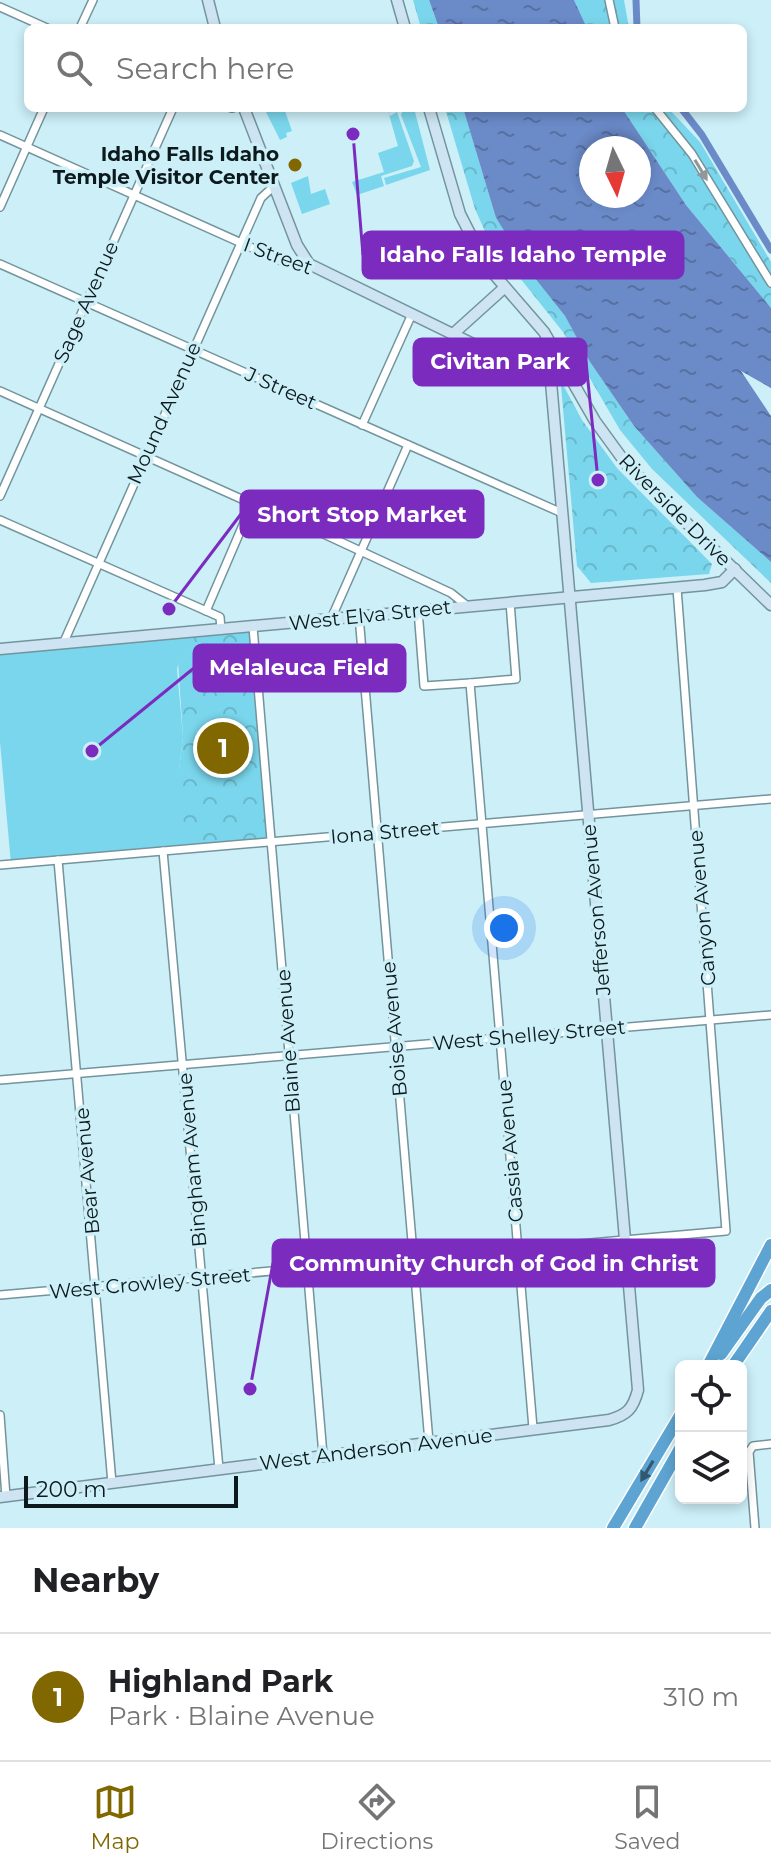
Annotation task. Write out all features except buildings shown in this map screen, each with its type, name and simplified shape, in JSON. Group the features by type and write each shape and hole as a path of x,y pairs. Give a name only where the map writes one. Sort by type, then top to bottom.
{"highway":[{"path":"713,1360 771,1245"},
{"path":"714,1360 761,1298 771,1290"},
{"path":"737,1360 771,1311"},
{"path":"746,1346 771,1325"},
{"path":"613,1528 675,1424"},
{"path":"635,1528 675,1458"}],"street":[{"path":"82,24 93,0"},
{"path":"208,0 214,24"},
{"path":"397,0 404,24"},
{"path":"609,0 614,24"},
{"path":"0,7 38,24"},
{"path":"0,207 42,112"},
{"name":"Sage Avenue","path":"0,496 171,112"},
{"path":"245,112 297,245 309,264"},
{"name":"Riverside Drive","path":"430,112 460,214 472,241 504,288 544,332 595,421 627,465 771,605"},
{"path":"658,112 692,154 771,283"},
{"name":"I Street","path":"0,135 286,263 309,264 552,384"},
{"name":"Mound Avenue","path":"63,644 192,348 261,198 273,187"},
{"name":"J Street","path":"0,264 562,513"},
{"path":"453,334 504,288"},
{"path":"362,425 412,314"},
{"name":"Jefferson Avenue","path":"552,384 638,1390 634,1403 625,1415 609,1420"},
{"path":"0,391 284,518"},
{"path":"331,619 408,445"},
{"path":"206,611 252,504"},
{"path":"0,520 220,617 221,630"},
{"path":"313,529 451,593 466,605"},
{"name":"West Elva Street","path":"1,649 677,588 722,582 735,569"},
{"name":"Canyon Avenue","path":"677,588 728,1229"},
{"path":"418,610 424,686 516,679 510,602"},
{"name":"Boise Avenue","path":"359,616 429,1442"},
{"name":"Blaine Avenue","path":"253,627 323,1455"},
{"name":"Cassia Avenue","path":"470,683 533,1428"},
{"name":"Iona Street","path":"0,865 771,799"},
{"name":"Bingham Avenue","path":"163,851 219,1469"},
{"name":"Bear Avenue","path":"58,860 79,1073 112,1483"},
{"name":"West Shelley Street","path":"0,1080 771,1015"},
{"name":"West Crowley Street","path":"0,1295 625,1242 723,1233 728,1229"},
{"path":"0,1415 3,1497"},
{"name":"West Anderson Avenue","path":"3,1497 609,1420"},
{"path":"755,1528 749,1467 753,1446 771,1444"}],"green space":[{"path":"413,0 429,0 438,24 420,24"},
{"path":"574,0 624,0 628,24 585,24"},
{"path":"266,112 285,112 292,131 280,140"},
{"path":"388,112 390,116 397,112 414,161 412,166 381,176 384,186 357,195 352,182 384,172 378,153 398,146"},
{"path":"402,112 415,112 430,170 386,185 384,178 421,167"},
{"path":"446,112 464,112 496,218 530,272 565,316 590,362 634,426 697,497 771,562 771,583 652,469 620,430 563,332 488,238 475,209"},
{"path":"625,112 672,112 700,142 771,262 771,308 686,205 651,152 651,136 640,136"},
{"path":"308,176 311,194 325,189 330,204 302,214 291,183"},
{"path":"554,368 582,420 617,468 712,564 709,574 591,583 577,566 561,386 551,373"},
{"path":"253,627 272,842 186,849 179,770 183,737 178,661 188,655 188,633"},
{"path":"188,633 188,655 179,661 177,669 183,737 179,770 225,794 186,849 11,864 0,742 0,652"}],"water":[{"path":"429,0 574,0 585,24 438,24"},
{"path":"464,112 625,112 640,136 579,136 579,208 651,208 651,152 686,205 771,308 771,388 741,371 771,416 771,562 697,497 634,426 590,362 565,316 530,272 496,218"}],"waterway":[{"path":"636,0 637,24"},
{"path":"684,112 702,135 771,250"}],"place":[{"name":"Idaho Falls Idaho Temple","path":"353,134"},
{"name":"Idaho Falls Idaho Temple Visitor Center","path":"295,165"},
{"name":"Civitan Park","path":"598,480"},
{"name":"Short Stop Market","path":"169,609"},
{"name":"Highland Park","path":"223,748"},
{"name":"Melaleuca Field","path":"92,751"},
{"name":"Community Church of God in Christ","path":"250,1389"}]}
